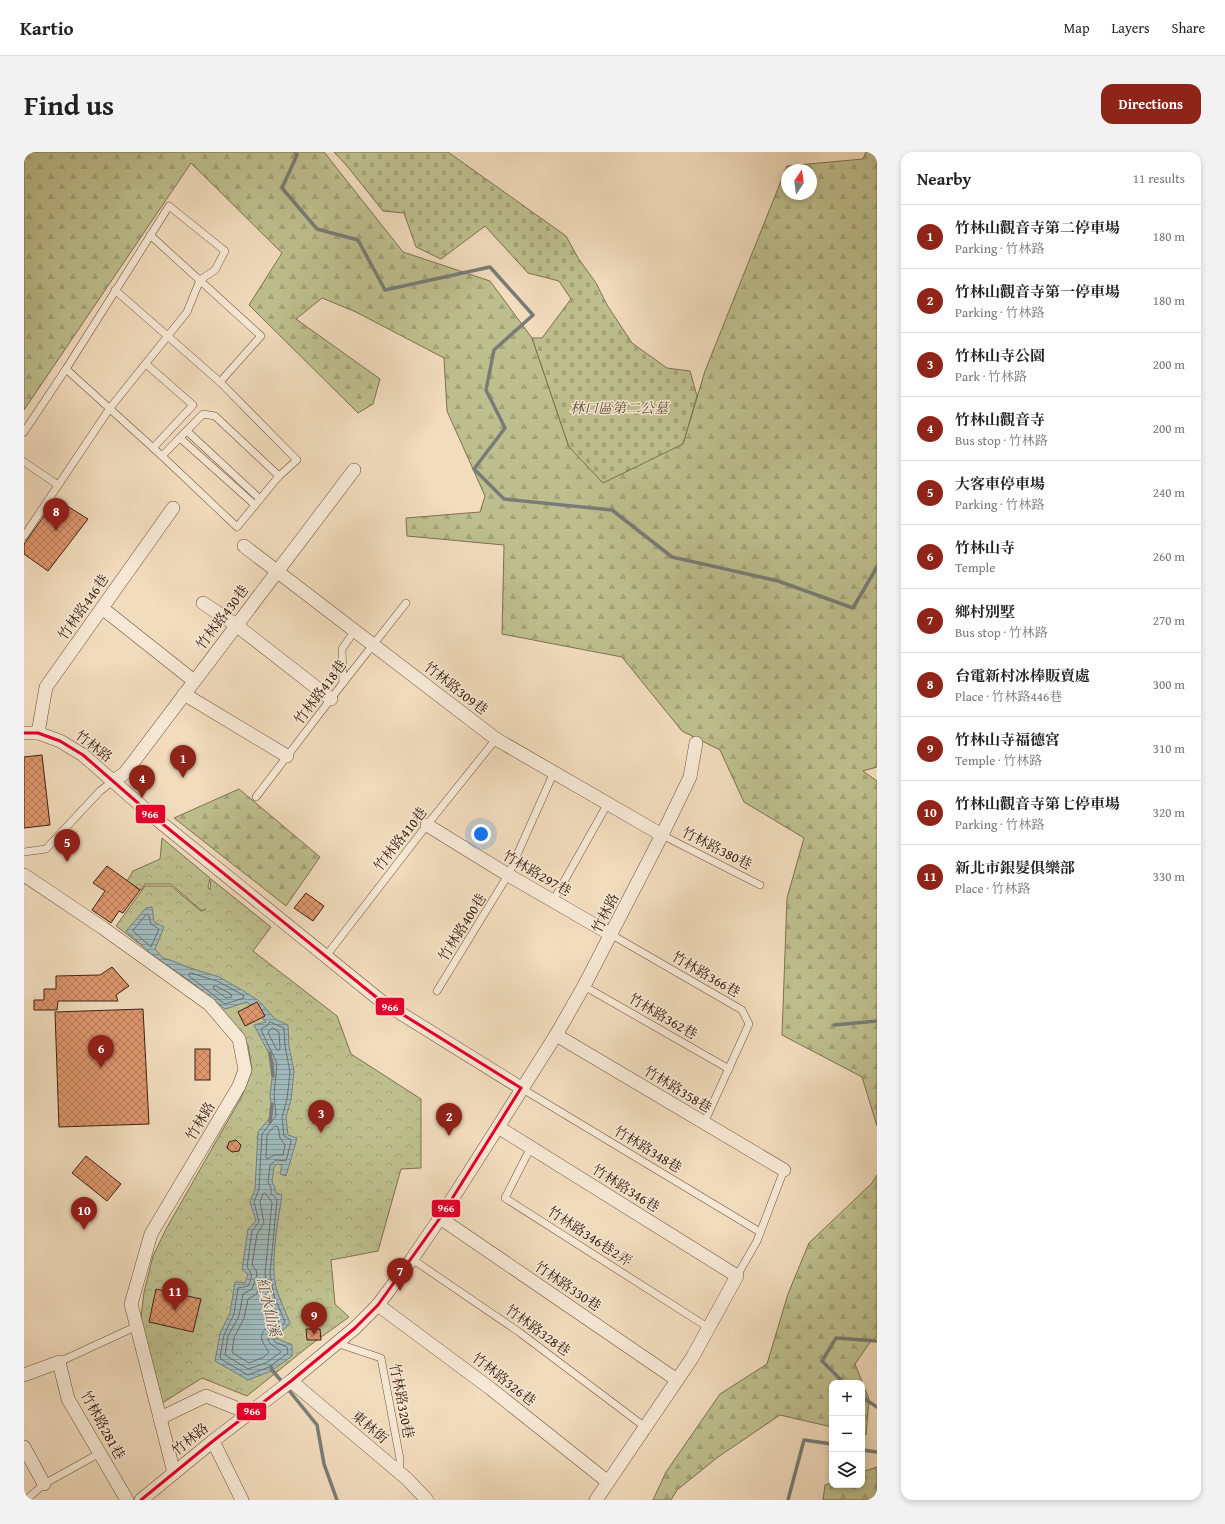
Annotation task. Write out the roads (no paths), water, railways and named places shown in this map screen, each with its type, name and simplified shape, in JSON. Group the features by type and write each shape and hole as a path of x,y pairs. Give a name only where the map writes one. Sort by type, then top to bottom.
{"street":[{"name":"竹林路430巷","path":"114,781 125,774 276,571 354,470"},
{"name":"竹林路446巷","path":"38,733 46,687 173,508"},
{"name":"竹林路309巷","path":"244,546 496,739 662,835"},
{"path":"203,603 236,625 331,699"},
{"path":"102,608 194,681"},
{"path":"184,694 287,756"},
{"name":"竹林路","path":"24,732 38,733 60,740 82,755 154,817 381,1001 521,1088"},
{"name":"竹林路","path":"145,1499 213,1441 291,1381 355,1328 378,1305 412,1259 440,1218 556,1035 584,986 612,934 690,777 696,743"},
{"name":"竹林路297巷","path":"427,825 508,875 612,934"},
{"name":"竹林路","path":"24,875 103,928 209,1004 239,1039 245,1070 239,1086 151,1234 131,1304 174,1473"},
{"name":"竹林路358巷","path":"556,1035 784,1170"},
{"name":"竹林路346巷","path":"498,1127 737,1276"},
{"name":"竹林路330巷","path":"440,1218 677,1380"},
{"path":"596,1500 692,1358 737,1276"},
{"name":"竹林路326巷","path":"378,1305 491,1389 608,1482"},
{"path":"24,1375 59,1362"},
{"name":"竹林路281巷","path":"59,1362 68,1399 127,1500"},
{"name":"東林街","path":"291,1381 399,1472 427,1500"},
{"path":"160,1418 206,1396 249,1413"},
{"path":"213,1441 242,1500"},
{"path":"24,1447 44,1484"}],"lane":[{"path":"24,432 66,369 169,206 225,252 215,270 200,280 187,312 110,408 24,536"},
{"path":"150,235 261,336 220,382"},
{"path":"66,369 162,456 237,527 279,476 297,460 220,382 115,290"},
{"path":"146,364 193,405 153,448"},
{"path":"162,456 203,414 215,416 279,476"},
{"path":"187,431 260,499"},
{"path":"180,438 255,505"},
{"path":"24,462 58,485"},
{"name":"竹林路418巷","path":"256,797 406,603"},
{"path":"343,683 342,649 355,630"},
{"name":"竹林路410巷","path":"326,956 427,825 496,739"},
{"name":"竹林路400巷","path":"437,992 508,875 554,772"},
{"path":"24,852 46,849 100,790 114,781"},
{"path":"553,901 608,803"},
{"name":"竹林路380巷","path":"662,835 760,885"},
{"name":"竹林路366巷","path":"612,934 742,1010 749,1024 704,1123"},
{"name":"竹林路362巷","path":"584,986 729,1069"},
{"name":"竹林路348巷","path":"521,1088 760,1232"},
{"name":"竹林路346巷2弄","path":"531,1147 505,1198 709,1328"},
{"path":"737,1276 757,1241 784,1170"},
{"name":"竹林路328巷","path":"412,1259 519,1332 645,1427"},
{"path":"59,1362 137,1326"},
{"name":"竹林路320巷","path":"336,1343 381,1358 400,1459 399,1472"},
{"path":"26,1500 44,1484 100,1453"}],"water":[{"path":"152,907 154,922 164,927 155,949 163,958 219,977 259,1001 275,1019 288,1025 289,1046 294,1071 291,1100 286,1117 288,1135 297,1138 286,1176 280,1174 282,1165 277,1164 274,1167 272,1182 275,1187 275,1192 282,1195 275,1244 274,1279 277,1292 290,1323 276,1338 292,1345 292,1356 271,1371 248,1380 215,1361 220,1333 230,1313 235,1282 245,1283 248,1274 242,1270 248,1229 256,1221 250,1202 255,1189 258,1132 272,1115 270,1095 274,1063 254,1025 266,1022 247,1002 225,1009 191,982 151,954 126,931 146,908"}],"waterway":[{"path":"295,152 297,155 282,188 317,229 358,240 385,290 490,267 533,315 494,350 486,390 505,428 474,469 504,499 612,510 672,557 778,581 853,608 877,567"},
{"path":"834,1025 877,1021"},
{"name":"紅水仙溪","path":"270,1053 273,1076"},
{"name":"紅水仙溪","path":"270,1122 272,1104"},
{"name":"紅水仙溪","path":"841,1380 822,1361 836,1338 877,1341"},
{"name":"紅水仙溪","path":"271,1366 272,1370 283,1383"},
{"name":"紅水仙溪","path":"287,1388 317,1425 324,1464 337,1500"},
{"name":"紅水仙溪","path":"865,1399 877,1407"},
{"name":"紅水仙溪","path":"788,1500 804,1440 829,1444"},
{"name":"紅水仙溪","path":"865,1450 877,1452"}],"place":[{"name":"台電新村冰棒販賣處","path":"56,531"},
{"name":"竹林山觀音寺第二停車場","path":"183,778"},
{"name":"竹林山觀音寺","path":"142,798"},
{"name":"大客車停車場","path":"67,862"},
{"name":"竹林山寺","path":"101,1068"},
{"name":"竹林山寺公園","path":"321,1133"},
{"name":"竹林山觀音寺第一停車場","path":"449,1136"},
{"name":"竹林山觀音寺第七停車場","path":"84,1230"},
{"name":"鄉村別墅","path":"400,1291"},
{"name":"新北市銀髮俱樂部","path":"175,1311"},
{"name":"竹林山寺福德宮","path":"314,1335"}],"park label":[{"name":"林口區第二公墓","path":"619,408"}]}
